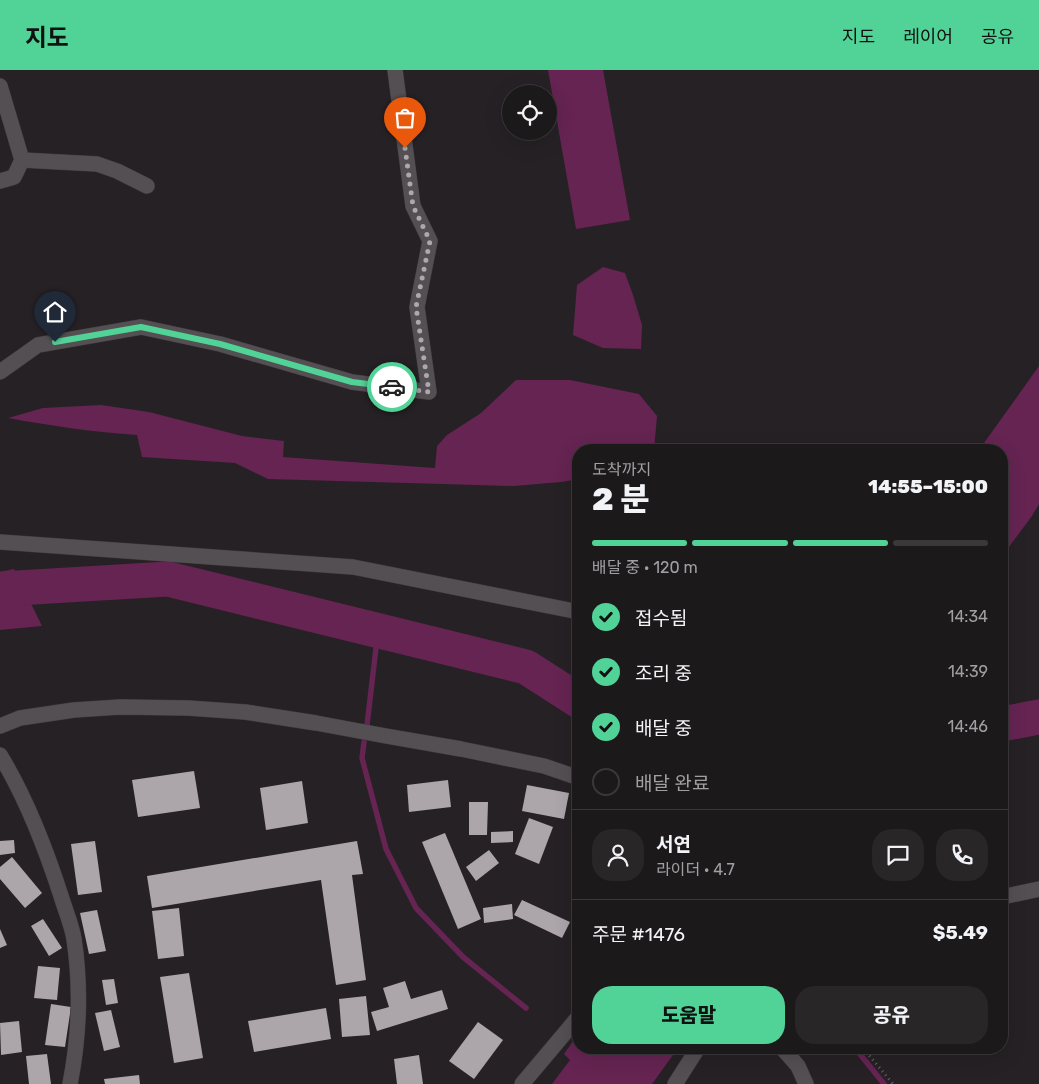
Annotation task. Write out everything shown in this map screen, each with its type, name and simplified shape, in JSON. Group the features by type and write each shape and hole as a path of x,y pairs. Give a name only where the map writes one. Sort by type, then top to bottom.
{"street":[{"path":"0,372 38,345 141,327 220,344 352,382 429,392 416,307 430,241 413,206 395,70"},
{"path":"0,86 22,160 14,177 0,181"},
{"path":"22,160 97,164 147,186"},
{"path":"0,542 353,567 572,611"},
{"path":"0,726 20,718 74,710 120,707 188,708 246,712 461,749 544,766 572,776"},
{"path":"0,755 12,774 39,836 74,938 78,1016 75,1060 70,1084"},
{"path":"1008,896 1039,889"},
{"path":"522,1084 572,1025"},
{"path":"675,1084 694,1054"},
{"path":"787,1054 798,1066 806,1084"}],"path":[{"path":"868,1054 893,1084"}],"shaded area":[{"path":"548,70 603,70 630,220 576,229 557,121 557,85 551,85"},
{"path":"603,267 625,273 642,325 641,349 603,348 573,335 577,285"},
{"path":"1039,366 1039,504 1008,548 1008,444 983,444"},
{"path":"516,380 570,380 639,394 657,416 655,444 572,444 572,480 561,482 514,486 268,479 235,463 142,457 137,435 40,424 8,418 43,408 101,405 149,412 242,436 284,441 283,457 435,468 437,446 447,435 481,413"},
{"path":"14,569 42,626 0,630 0,572"},
{"path":"572,1043 572,1054 674,1054 652,1084 552,1084 570,1060 564,1054"}],"building":[{"path":"194,771 200,808 138,817 132,780"},
{"path":"448,780 451,807 409,812 407,785"},
{"path":"302,781 308,823 266,830 260,788"},
{"path":"527,785 569,793 564,819 522,811"},
{"path":"469,802 488,802 487,835 469,835"},
{"path":"529,818 553,827 539,864 515,854"},
{"path":"513,831 513,842 491,843 491,832"},
{"path":"445,833 481,919 458,929 422,842"},
{"path":"14,840 15,853 0,855 0,841"},
{"path":"95,841 102,892 78,895 71,844"},
{"path":"357,841 363,874 352,875 366,980 336,985 321,880 152,908 147,876"},
{"path":"489,850 499,863 476,881 466,867"},
{"path":"12,857 42,893 25,908 0,879 0,867"},
{"path":"522,900 570,922 562,938 514,915"},
{"path":"512,904 513,919 484,923 483,908"},
{"path":"179,908 184,956 158,959 152,911"},
{"path":"97,910 106,951 89,954 80,913"},
{"path":"43,919 62,948 49,956 31,926"},
{"path":"0,929 7,945 0,948"},
{"path":"38,966 60,968 57,1000 34,998"},
{"path":"189,973 203,1058 174,1063 160,977"},
{"path":"114,979 118,1003 106,1005 102,980"},
{"path":"405,981 411,999 442,990 448,1009 377,1031 371,1012 389,1007 383,988"},
{"path":"366,996 370,1035 342,1037 339,999"},
{"path":"51,1004 71,1007 65,1047 45,1045"},
{"path":"326,1008 331,1039 254,1052 248,1021"},
{"path":"111,1010 120,1047 104,1051 95,1013"},
{"path":"19,1021 22,1052 1,1055 0,1023"},
{"path":"478,1022 503,1040 474,1079 449,1061"},
{"path":"47,1054 51,1084 29,1084 26,1056"},
{"path":"419,1055 423,1084 397,1084 394,1059"},
{"path":"139,1075 140,1084 105,1084 104,1079"}],"waterway":[{"path":"0,589 168,579 526,667 572,697"},
{"path":"367,725 378,631"},
{"path":"1008,723 1039,717"},
{"path":"364,742 362,758 386,849 416,908 463,957 526,1008"},
{"path":"860,1054 884,1084"}],"way so far":[{"path":"392,387 429,392 416,307 430,241 413,206 405,148"}],"route":[{"path":"55,342 141,327 220,344 352,382 392,387"}]}
